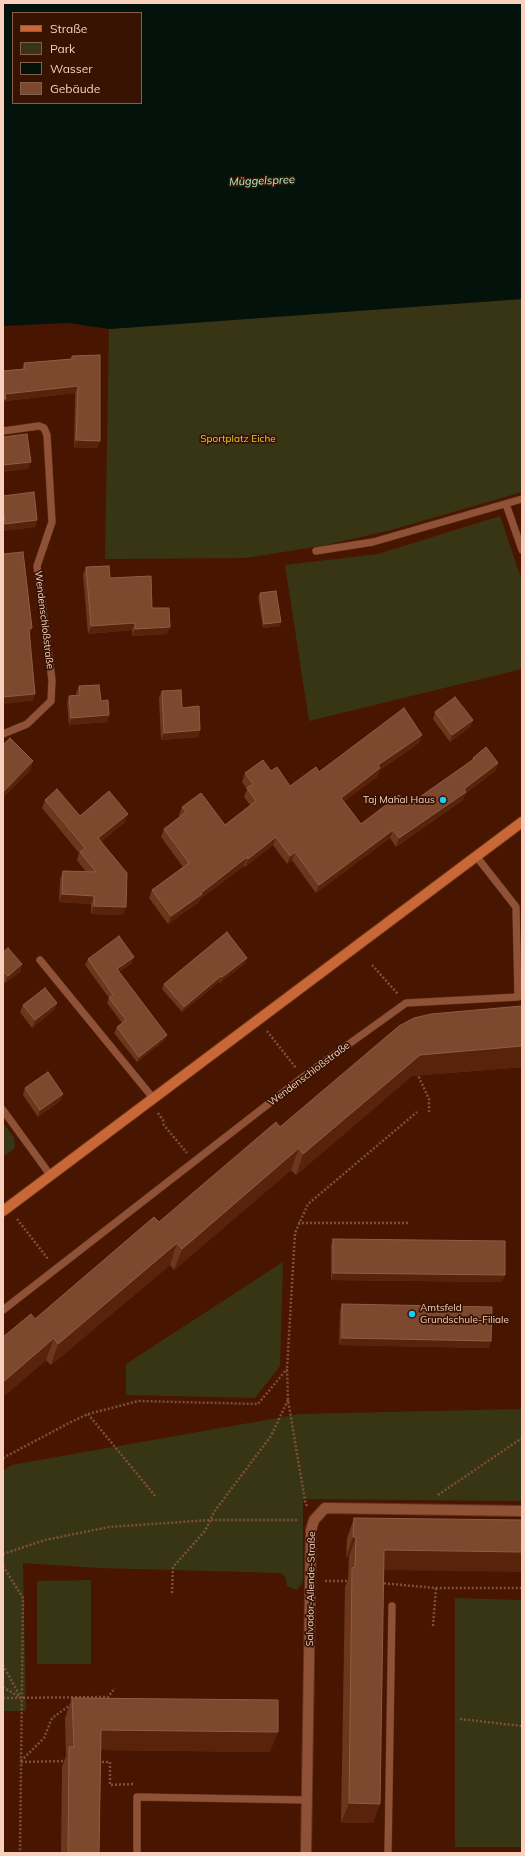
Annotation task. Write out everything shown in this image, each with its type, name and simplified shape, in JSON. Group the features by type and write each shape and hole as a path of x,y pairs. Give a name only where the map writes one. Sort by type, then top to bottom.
{"street":[{"path":"5,1210 522,822"},
{"name":"Salvador-Allende-Straße","path":"306,1853 311,1530 314,1520 325,1508 522,1511"}],"lane":[{"name":"Wendenschloßstraße","path":"3,431 39,426 44,428 47,435 52,522 37,566 52,680 51,701 27,724 3,734"},
{"path":"316,551 373,542 522,499"},
{"path":"506,504 522,550"},
{"name":"Wendenschloßstraße","path":"3,1310 304,1077 406,1003 518,997 516,907 476,856"},
{"path":"40,960 153,1098"},
{"path":"3,1110 51,1176"},
{"path":"388,1853 392,1606"},
{"path":"137,1853 137,1797 307,1800"}],"path":[{"path":"258,1019 304,1077"},
{"path":"416,1072 429,1099 430,1112"},
{"path":"3,1554 45,1540 109,1527 210,1520 314,1520 305,1501 288,1400 287,1369 294,1246 298,1223 308,1204 416,1112"},
{"path":"163,1124 194,1162"},
{"path":"5,1210 56,1268"},
{"path":"298,1223 409,1223"},
{"path":"3,1458 88,1414 139,1401 258,1404 287,1369"},
{"path":"172,1593 173,1567 205,1531 214,1512 270,1436 288,1400"},
{"path":"88,1414 156,1497"},
{"path":"436,1510 438,1495 522,1438"},
{"path":"3,1566 23,1598 20,1853"},
{"path":"310,1581 348,1581"},
{"path":"379,1583 436,1588 522,1588"},
{"path":"433,1626 436,1588"},
{"path":"3,1665 22,1699"},
{"path":"3,1687 22,1699"},
{"path":"3,1698 108,1697 115,1688"},
{"path":"21,1762 44,1738 52,1718 81,1698"},
{"path":"460,1718 522,1726"},
{"path":"21,1762 69,1761"},
{"path":"95,1762 110,1762 110,1785 137,1784 137,1797"}],"green space":[{"name":"Sportplatz Eiche","path":"522,299 522,492 391,530 326,545 246,558 105,559 109,329"},
{"path":"500,516 522,581 522,669 309,721 285,565 378,554"},
{"path":"3,1123 14,1137 15,1148 3,1157"},
{"path":"283,1262 280,1366 255,1398 126,1395 126,1364"},
{"path":"522,1409 522,1501 303,1499 303,1579 302,1584 296,1590 287,1586 285,1576 281,1573 99,1568 23,1563 26,1711 3,1711 3,1471 11,1465 300,1414"},
{"path":"91,1580 91,1664 37,1664 37,1581"},
{"path":"455,1598 522,1600 522,1847 455,1847"}],"water":[{"name":"Müggelspree","path":"3,3 522,3 522,299 109,329 68,323 3,326"}],"building":[{"path":"100,355 100,441 76,440 78,386 5,394 6,399 3,399 3,371 25,369 24,363 72,359 72,356"},
{"path":"27,434 31,462 3,465 3,437"},
{"path":"34,492 37,520 5,524 3,496"},
{"path":"23,552 32,628 29,629 35,694 3,697 3,554"},
{"path":"109,566 110,578 151,576 152,608 169,608 170,627 135,629 135,623 91,626 86,567"},
{"path":"276,591 281,622 264,624 260,593"},
{"path":"99,685 101,701 108,700 109,715 71,718 69,696 80,695 79,686"},
{"path":"181,690 182,708 199,706 200,730 164,733 162,691"},
{"path":"455,697 473,720 452,735 435,712"},
{"path":"404,708 422,735 378,765 380,768 341,798 361,824 399,795 407,806 474,759 473,758 486,747 498,763 464,789 466,792 399,838 393,830 319,885 295,852 290,856 276,837 248,859 247,857 201,893 202,894 171,916 152,890 189,863 164,829 186,812 182,807 201,793 225,825 256,801 247,788 253,784 245,773 263,760 271,771 277,767 290,786 316,767 319,772"},
{"path":"10,738 33,761 3,792 3,745"},
{"path":"57,789 80,816 109,791 128,814 98,838 127,873 126,907 94,906 94,896 62,894 63,871 96,872 80,852 85,848 45,800"},
{"path":"227,932 247,958 222,977 221,976 184,1007 164,984"},
{"path":"119,936 134,957 117,969 167,1035 139,1057 117,1027 126,1020 109,998 113,995 88,959"},
{"path":"8,948 22,964 8,976 3,971 3,952"},
{"path":"45,988 57,1003 35,1020 23,1005"},
{"path":"522,1006 522,1046 420,1055 303,1154 299,1148 182,1249 177,1243 58,1344 54,1338 3,1382 3,1337 31,1314 35,1319 154,1217 159,1222 276,1122 280,1127 399,1026 414,1018 431,1014"},
{"path":"48,1072 63,1094 40,1110 25,1088"},
{"path":"333,1239 505,1241 505,1275 333,1273"},
{"path":"342,1304 492,1307 491,1341 342,1338"},
{"path":"354,1518 522,1520 522,1552 384,1550 380,1804 349,1803 352,1568 355,1567 356,1537 353,1537"},
{"path":"72,1698 278,1700 278,1732 101,1730 99,1853 68,1853 69,1747 74,1747"}],"place":[{"name":"Taj Mahal Haus","path":"443,800"},
{"name":"Amtsfeld Grundschule-Filiale","path":"412,1314"}]}
